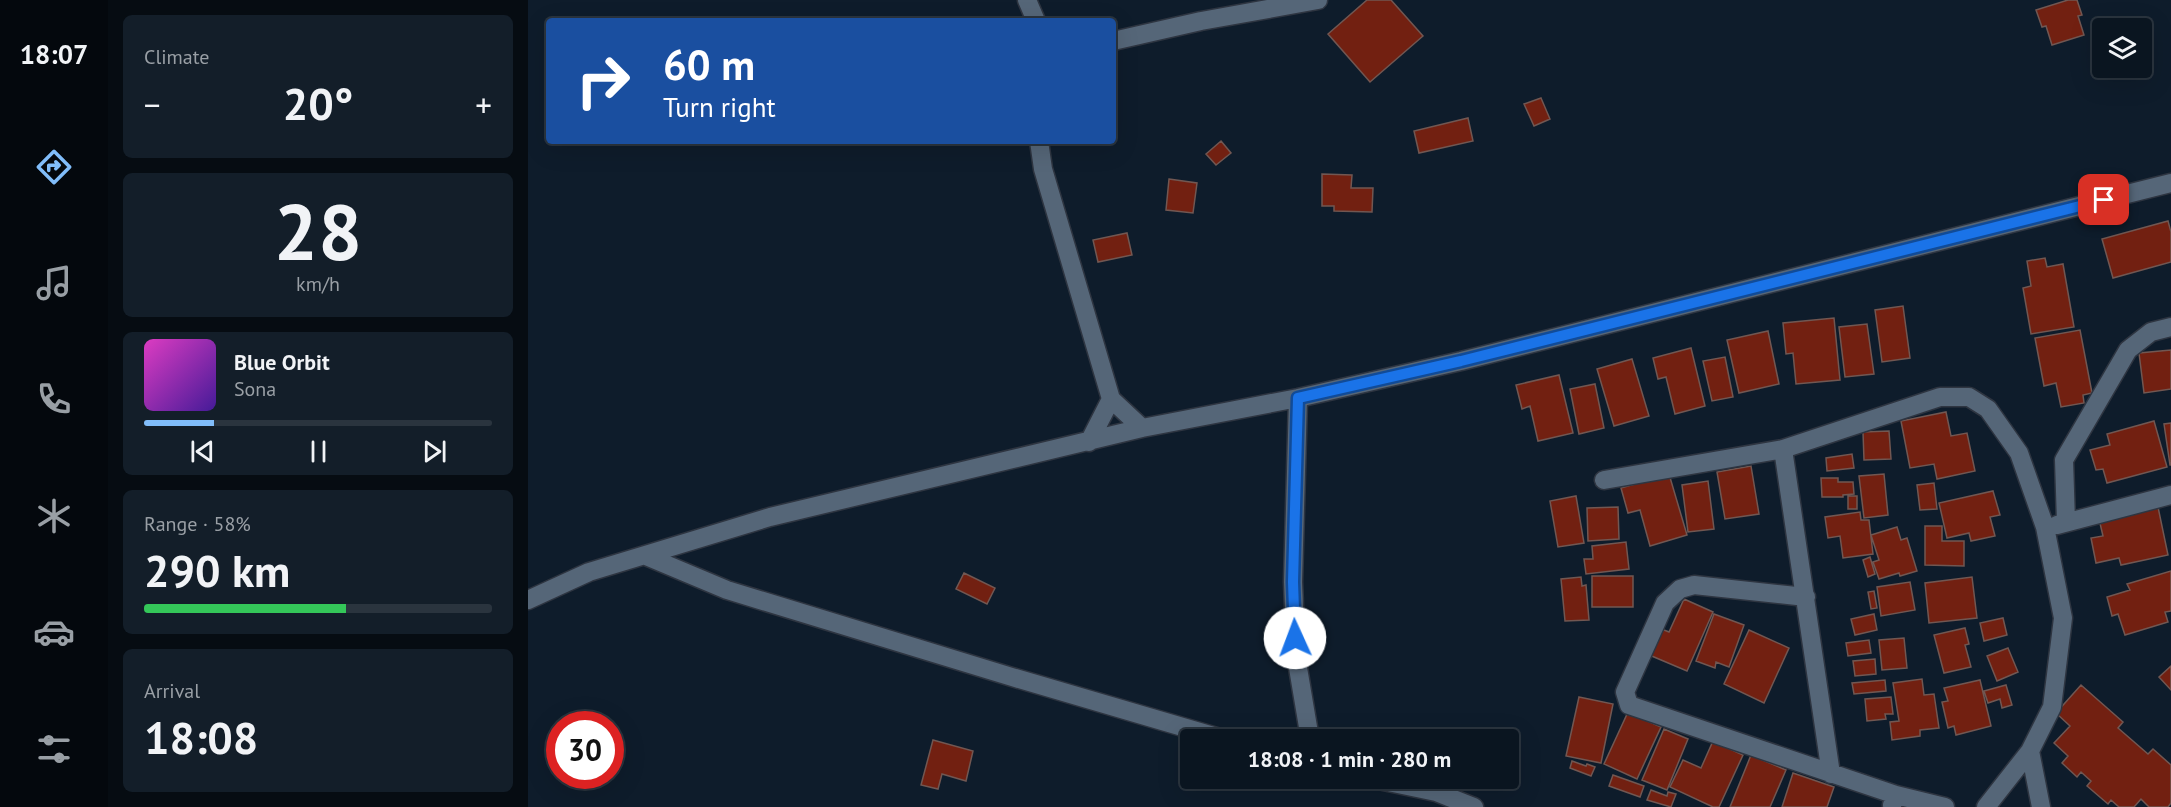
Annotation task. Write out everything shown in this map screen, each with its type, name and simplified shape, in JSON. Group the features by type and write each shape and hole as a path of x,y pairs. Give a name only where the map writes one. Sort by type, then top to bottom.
{"street":[{"path":"1027,0 1035,18"},
{"path":"1116,40 1201,21 1318,0"},
{"path":"1039,144 1043,169 1111,399 1142,428"},
{"path":"528,600 589,572 770,517 1142,428 1298,398 1461,361 2171,183"},
{"path":"2066,522 2064,460 2128,350 2151,332 2171,327"},
{"path":"1604,480 1783,449 1940,398 1969,397 1988,409 2019,453 2046,527 2063,618 2052,707 2030,751 1986,807"},
{"path":"1298,398 1293,582 1296,656 1308,729"},
{"path":"1089,442 1111,399"},
{"path":"1783,449 1831,774"},
{"path":"2046,527 2171,495"},
{"path":"646,556 727,590 1189,729"},
{"path":"1806,597 1694,585 1680,589 1665,603 1625,692 1629,705 1831,774 1894,801 1945,807"},
{"path":"2030,751 2041,807"},
{"path":"1422,789 1436,792 1474,807"}],"building":[{"path":"1367,0 1391,0 1423,36 1370,82 1328,34"},
{"path":"2068,0 2077,0 2082,15 2078,16 2084,35 2052,45 2046,26 2042,27 2036,10"},
{"path":"1541,98 1550,119 1534,126 1524,104"},
{"path":"1468,118 1473,141 1419,153 1414,131"},
{"path":"1221,141 1231,153 1216,165 1206,154"},
{"path":"1322,174 1352,175 1351,188 1373,188 1372,212 1334,211 1334,206 1322,206"},
{"path":"1169,179 1197,183 1193,213 1166,210"},
{"path":"2168,221 2171,232 2171,262 2113,278 2102,239"},
{"path":"1127,233 1132,255 1098,262 1093,240"},
{"path":"2045,258 2047,267 2063,264 2074,327 2031,334 2023,288 2031,286 2027,261"},
{"path":"1903,306 1910,358 1882,362 1875,310"},
{"path":"1834,318 1840,380 1796,384 1793,353 1786,354 1783,323"},
{"path":"1867,324 1874,374 1845,377 1839,327"},
{"path":"2080,330 2092,393 2083,395 2084,403 2061,407 2056,383 2044,386 2035,338"},
{"path":"1768,331 1779,384 1739,393 1727,340"},
{"path":"1691,348 1705,406 1675,414 1666,377 1658,379 1653,358"},
{"path":"2171,350 2171,389 2144,393 2139,353"},
{"path":"1725,357 1733,397 1712,401 1703,361"},
{"path":"1632,359 1649,416 1614,426 1597,369"},
{"path":"1559,375 1573,433 1538,441 1530,406 1522,409 1516,385"},
{"path":"1595,384 1604,428 1579,434 1570,389"},
{"path":"1946,412 1951,436 1967,433 1975,471 1937,479 1934,464 1910,468 1901,421"},
{"path":"2154,421 2167,467 2107,483 2103,469 2096,470 2090,450 2110,445 2107,434"},
{"path":"2171,423 2171,465 2170,465 2164,424"},
{"path":"1889,431 1891,459 1864,460 1863,432"},
{"path":"1852,454 1854,468 1827,471 1826,458"},
{"path":"1751,466 1759,514 1725,519 1717,472"},
{"path":"1669,474 1687,535 1650,546 1640,510 1628,513 1621,488"},
{"path":"1884,474 1888,515 1864,518 1859,476"},
{"path":"1821,478 1838,478 1838,482 1853,482 1854,494 1843,495 1843,497 1822,497"},
{"path":"1708,481 1714,529 1688,532 1682,485"},
{"path":"1934,483 1937,509 1920,510 1917,485"},
{"path":"1993,491 2000,515 1990,517 1995,536 1971,541 1969,533 1947,538 1939,503"},
{"path":"1576,496 1584,543 1558,547 1550,501"},
{"path":"1848,496 1857,496 1857,509 1848,509"},
{"path":"1618,507 1619,539 1588,541 1587,508"},
{"path":"2158,507 2168,555 2121,565 2119,558 2096,563 2091,538 2103,536 2099,519"},
{"path":"1860,512 1861,520 1869,520 1873,554 1843,558 1840,536 1828,538 1825,517"},
{"path":"1925,526 1942,526 1942,541 1964,541 1964,566 1925,565"},
{"path":"1897,527 1901,540 1907,538 1917,571 1879,579 1873,562 1879,560 1871,535"},
{"path":"1626,542 1629,569 1586,574 1584,559 1593,559 1592,546"},
{"path":"1870,557 1875,574 1868,577 1863,560"},
{"path":"2171,571 2171,611 2165,612 2168,622 2125,635 2118,614 2112,616 2107,597 2130,590 2127,584"},
{"path":"964,573 995,588 987,604 956,589"},
{"path":"1592,576 1633,576 1633,607 1592,607"},
{"path":"1581,577 1582,586 1586,585 1589,620 1565,621 1561,579"},
{"path":"1972,577 1977,618 1929,623 1925,583"},
{"path":"1910,582 1915,610 1881,616 1877,587"},
{"path":"1874,591 1877,608 1871,609 1868,592"},
{"path":"1684,599 1713,612 1687,671 1647,654 1659,628 1669,632"},
{"path":"1714,614 1744,625 1729,667 1716,662 1715,668 1696,661"},
{"path":"1874,614 1877,630 1855,635 1851,619"},
{"path":"2003,618 2007,635 1984,641 1980,623"},
{"path":"1965,628 1969,644 1965,645 1971,667 1944,673 1934,635"},
{"path":"1749,630 1789,648 1764,703 1724,684"},
{"path":"1904,638 1907,668 1882,670 1879,640"},
{"path":"1869,640 1871,653 1848,656 1846,643"},
{"path":"2008,648 2018,672 1997,681 1987,656"},
{"path":"1875,659 1876,674 1855,676 1853,661"},
{"path":"2171,666 2171,690 2159,677"},
{"path":"1922,679 1924,695 1934,694 1939,728 1920,730 1920,736 1892,740 1890,722 1899,721 1893,683"},
{"path":"1885,680 1886,691 1854,694 1852,683"},
{"path":"1980,680 1991,726 1956,735 1954,726 1948,728 1942,702 1948,701 1944,688"},
{"path":"2006,685 2012,705 2002,708 2000,699 1988,703 1984,691"},
{"path":"2081,685 2123,722 2118,728 2148,754 2153,749 2171,765 2171,803 2168,807 2149,807 2141,799 2134,807 2119,807 2111,800 2108,804 2087,786 2091,781 2081,772 2077,777 2062,763 2068,756 2054,743 2070,726 2056,713"},
{"path":"1579,697 1613,704 1601,763 1566,756"},
{"path":"1891,697 1893,714 1885,714 1886,719 1867,721 1865,699"},
{"path":"1628,712 1661,727 1637,779 1604,764"},
{"path":"1664,729 1688,739 1667,790 1642,780"},
{"path":"933,740 973,751 966,781 942,774 938,789 921,785"},
{"path":"1713,741 1743,755 1719,807 1713,807 1670,787 1683,760 1701,768"},
{"path":"1751,755 1786,770 1770,807 1730,807"},
{"path":"1572,761 1595,767 1591,776 1570,768"},
{"path":"1793,773 1834,787 1827,807 1782,807"},
{"path":"1613,775 1644,786 1640,797 1609,786"},
{"path":"1651,790 1667,796 1668,792 1676,794 1671,807 1647,800"}],"route":[{"path":"1295,638 1293,582 1298,398 1461,361 2104,200"}]}
